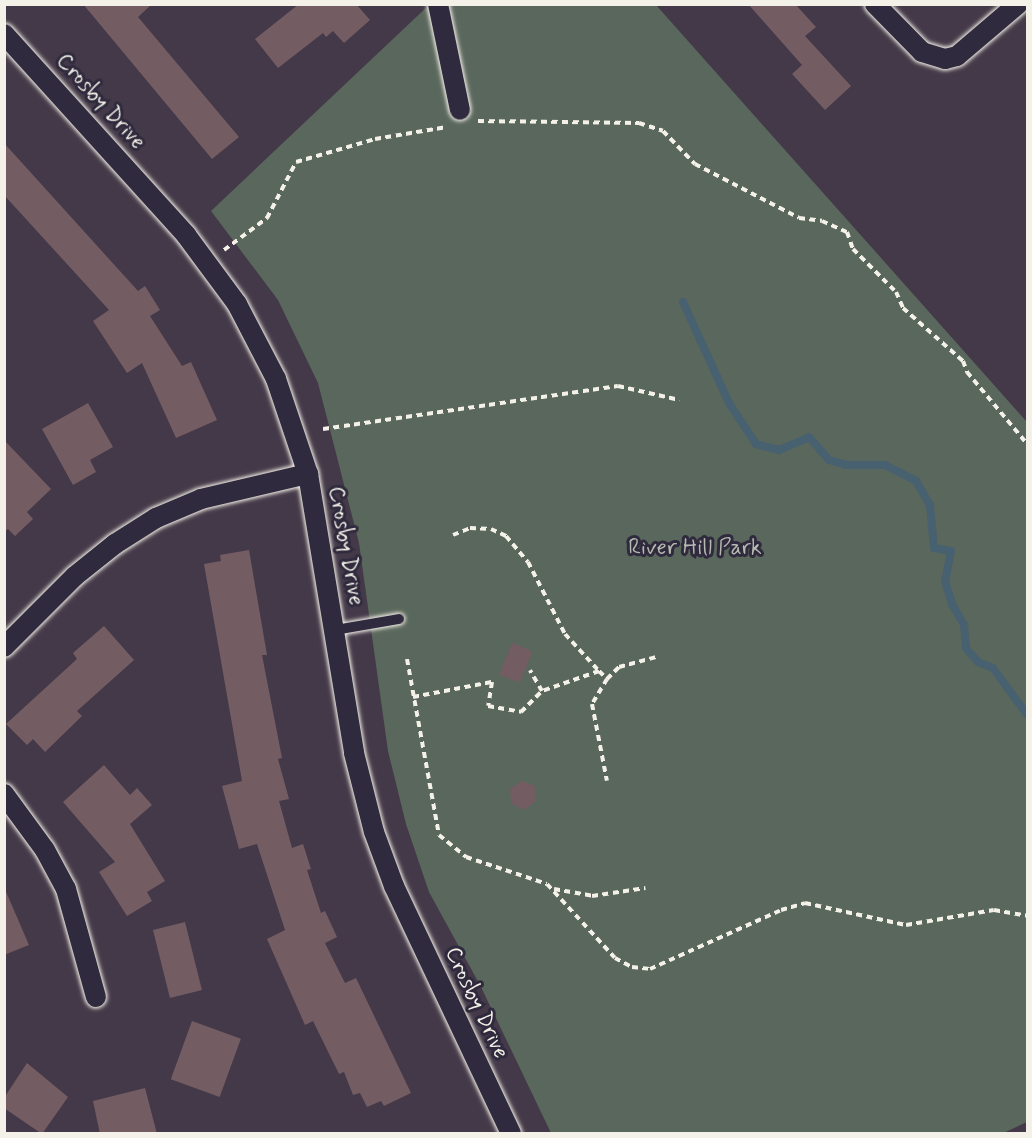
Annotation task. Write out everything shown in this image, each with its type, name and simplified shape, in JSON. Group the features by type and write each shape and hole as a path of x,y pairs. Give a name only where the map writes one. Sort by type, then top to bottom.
{"street":[{"path":"438,4 462,119"},
{"path":"875,4 922,52 945,59 957,56 1018,4"},
{"name":"Crosby Drive","path":"4,34 171,218 216,274 276,379 308,474 354,753 374,832 394,886 511,1134"},
{"path":"4,646 75,576 115,544 156,518 201,499 308,474"},
{"path":"4,794 45,850 66,889 96,997"}],"lane":[{"path":"1018,4 1028,14"},
{"path":"335,630 399,619"}],"path":[{"path":"229,246 267,218 296,162 375,139 462,119 639,123 663,131 695,164 799,218 822,221 847,232 853,249 896,292 903,308 963,361 967,372 1028,445"},
{"path":"323,429 618,386 679,400"},
{"path":"453,535 470,528 491,529 506,536 528,562 565,634 607,679"},
{"path":"607,781 592,704 607,679 619,667 656,657"},
{"path":"407,659 439,835 466,857 547,884 615,958 632,967 650,969 781,910 805,903 906,925 994,910 1028,916"},
{"path":"530,670 542,691"},
{"path":"413,697 492,682 488,706 521,712 542,691 599,671"},
{"path":"553,889 592,896 645,888"}],"green space":[{"name":"River Hill Park","path":"429,5 656,5 1027,422 1027,1122 1001,1134 551,1133 481,987 429,892 406,824 388,751 359,543 318,383 278,300 211,211"}],"building":[{"path":"83,4 152,4 138,17 239,137 212,159"},
{"path":"299,4 356,4 370,20 344,43 333,31 326,37 323,33 278,68 255,39"},
{"path":"748,4 795,4 816,27 805,36 851,86 825,110 792,74 802,65"},
{"path":"4,143 138,291 145,286 160,310 150,316 182,366 191,362 217,420 176,438 142,363 127,373 93,321 109,310 4,195"},
{"path":"88,403 113,447 90,460 96,472 73,485 42,429"},
{"path":"4,440 51,489 27,512 33,519 15,536 8,529 4,532"},
{"path":"249,550 267,655 262,655 282,758 278,759 289,799 279,801 292,848 303,844 311,869 307,870 321,913 325,911 337,937 325,943 345,983 356,978 411,1093 384,1106 381,1101 367,1107 360,1093 353,1095 344,1072 339,1074 313,1021 305,1025 267,939 285,930 257,844 239,849 222,786 242,781 204,564 221,561 220,555"},
{"path":"104,626 134,660 77,711 82,716 45,752 33,739 27,745 6,724 77,659 73,653"},
{"path":"512,643 532,651 520,683 499,675"},
{"path":"104,765 130,795 137,788 152,805 130,824 165,881 147,892 152,901 127,916 99,872 115,862 63,802"},
{"path":"522,781 535,786 536,801 524,810 511,803 510,789"},
{"path":"4,887 29,945 4,955"},
{"path":"185,922 202,990 170,998 153,930"},
{"path":"192,1021 241,1039 220,1097 171,1079"},
{"path":"27,1063 68,1097 42,1134 4,1108 4,1098"},
{"path":"145,1088 157,1134 100,1134 93,1101"}],"waterway":[{"path":"683,302 729,403 756,444 779,450 809,437 829,460 846,465 885,465 916,481 930,505 934,548 951,551 945,581 952,604 964,625 966,648 978,662 993,668 1028,716"}]}
